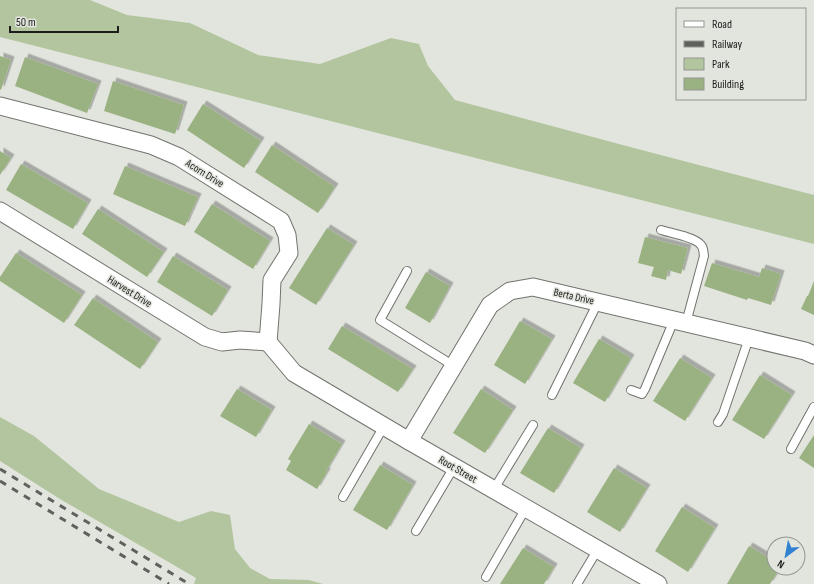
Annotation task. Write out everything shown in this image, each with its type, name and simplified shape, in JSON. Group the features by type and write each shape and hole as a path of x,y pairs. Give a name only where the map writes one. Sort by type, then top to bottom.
{"street":[{"name":"Acorn Drive","path":"0,106 151,145 179,157 281,221 287,235 289,253 272,280 268,342"},
{"name":"Harvest Drive","path":"0,211 205,337 222,342 240,340 268,342"},
{"name":"Berta Drive","path":"409,441 490,305 510,291 533,287 805,351 814,355"},
{"name":"Root Street","path":"268,342 294,373 658,584"}],"lane":[{"path":"630,390 642,394 645,389 680,322 704,256 701,244 695,240 661,230"},
{"path":"407,271 380,320 454,366"},
{"path":"552,395 598,302"},
{"path":"718,422 723,414 749,338"},
{"path":"791,449 814,407"},
{"path":"494,489 533,425"},
{"path":"343,498 384,426"},
{"path":"416,531 454,467"},
{"path":"486,577 526,508"},
{"path":"578,584 598,549"}],"green space":[{"path":"0,0 90,0 127,15 190,23 258,55 320,64 391,38 419,44 428,66 455,100 814,195 814,244 0,37"},
{"path":"0,417 34,436 99,489 179,522 211,511 230,515 235,549 250,568 270,579 309,580 323,584 194,584 196,578 60,499 0,461"}],"building":[{"path":"0,56 11,60 1,90 0,89"},
{"path":"25,57 98,84 87,113 15,86"},
{"path":"113,81 184,105 175,134 104,111"},
{"path":"203,104 261,141 244,168 187,130"},
{"path":"272,145 335,187 318,213 255,172"},
{"path":"0,151 11,158 0,175"},
{"path":"21,164 88,203 73,229 6,190"},
{"path":"125,166 198,197 185,226 113,194"},
{"path":"212,204 270,241 253,269 194,232"},
{"path":"98,209 164,252 147,277 82,234"},
{"path":"327,228 354,245 316,305 289,288"},
{"path":"645,237 688,248 681,274 668,270 666,280 651,276 654,267 638,263"},
{"path":"16,253 82,295 64,323 0,281 0,277"},
{"path":"173,256 228,290 212,316 157,282"},
{"path":"712,263 759,277 762,268 781,274 771,305 748,298 747,300 704,286"},
{"path":"426,272 450,286 430,323 405,308"},
{"path":"814,281 814,315 801,309"},
{"path":"93,298 158,342 140,369 74,325"},
{"path":"520,321 552,339 525,384 494,365"},
{"path":"342,326 413,369 398,392 328,349"},
{"path":"599,339 631,358 605,402 573,383"},
{"path":"680,358 712,378 685,421 653,401"},
{"path":"760,375 792,395 764,439 732,420"},
{"path":"237,389 272,410 256,437 220,416"},
{"path":"481,389 513,410 485,453 453,433"},
{"path":"309,424 342,444 317,489 286,470 291,461 288,459"},
{"path":"548,428 581,448 554,493 520,473"},
{"path":"814,435 814,468 799,458"},
{"path":"380,465 413,485 387,530 353,510"},
{"path":"614,468 647,488 620,532 587,512"},
{"path":"682,507 715,528 688,572 655,551"},
{"path":"749,546 766,556 766,576 775,576 770,584 727,584"},
{"path":"523,548 554,567 544,584 500,584"}],"railway":[{"path":"0,469 189,584"},
{"path":"0,481 169,584"}]}
